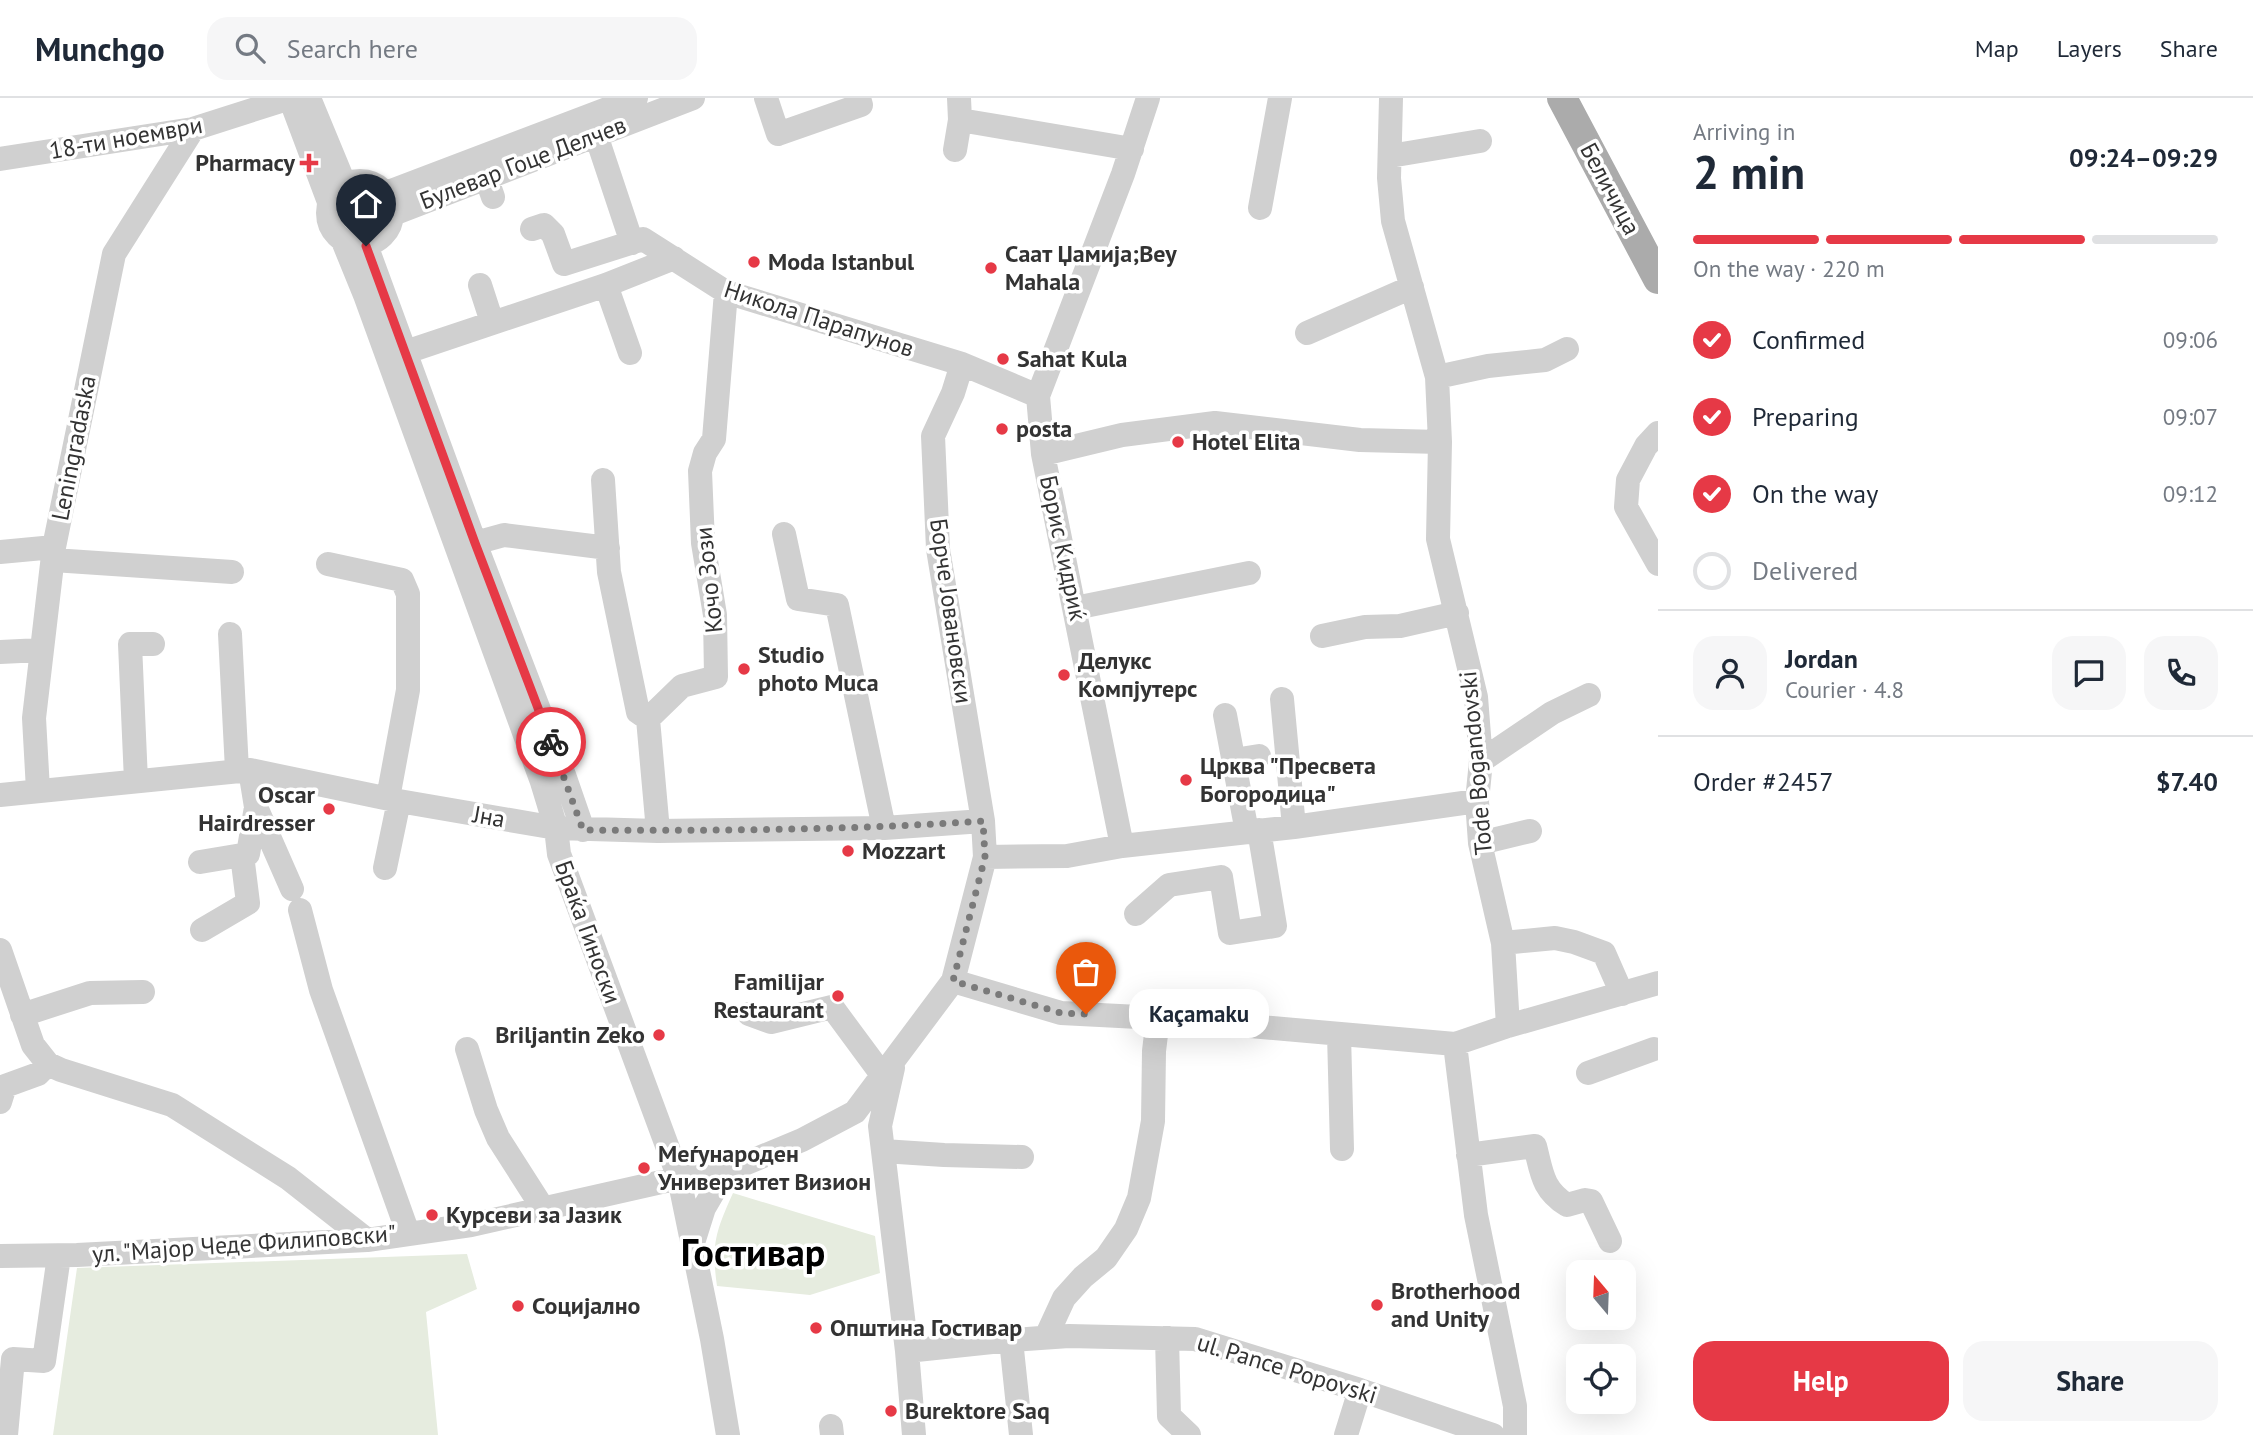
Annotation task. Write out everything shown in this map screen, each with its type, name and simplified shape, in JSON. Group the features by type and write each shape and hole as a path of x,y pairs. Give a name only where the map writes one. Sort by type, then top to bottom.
{"main road":[{"name":"Беличица","path":"1562,98 1658,279"}],"street":[{"name":"18-ти ноември","path":"0,159 193,129 290,98"},
{"name":"Браќа Гиноски","path":"290,98 337,194"},
{"name":"Браќа Гиноски","path":"309,98 337,194 327,214 329,224 335,234 354,243 406,352 583,830"},
{"name":"Булевар Гоце Делчев","path":"389,203 636,98"},
{"name":"Булевар Гоце Делчев","path":"389,203 489,187 596,135 693,98"},
{"path":"766,98 778,134 861,105 859,98"},
{"name":"Борис Кидриќ","path":"1122,846 1043,454 1038,396 1149,98"},
{"path":"1260,208 1280,98"},
{"name":"Tode Bogandovski","path":"1391,98 1389,178 1393,221 1437,377 1440,442 1438,539 1476,697 1481,761 1477,801 1480,843 1503,943 1508,1026"},
{"path":"955,150 960,109 1132,149"},
{"name":"Leningradaska","path":"38,790 34,718 54,554 114,254 193,129"},
{"path":"531,229 544,225 553,234 564,264 632,243 596,135"},
{"path":"1390,156 1480,141"},
{"path":"337,194 355,181 367,181 377,186 389,203 391,225 385,235 376,242 354,243"},
{"name":"Никола Парапунов","path":"632,243 643,239 726,292 962,364 1038,396"},
{"name":"Браќа Гиноски","path":"354,243 365,295 542,782 556,828 559,854 679,1178 712,1339 728,1435"},
{"path":"406,352 606,285 674,258"},
{"path":"480,285 492,322"},
{"path":"606,285 630,353"},
{"path":"1307,333 1412,287"},
{"name":"Кочо Зози","path":"648,719 682,686 716,677 715,615 704,543 700,471 705,453 714,439 726,292"},
{"path":"1437,377 1488,366 1545,360 1567,349"},
{"name":"Борче Јовановски","path":"962,364 953,393 933,436 938,549 983,821"},
{"path":"1043,454 1122,435 1215,424 1360,440 1440,442"},
{"path":"1658,433 1646,446 1628,480 1626,506 1658,564"},
{"path":"603,480 609,572 638,712 648,719 658,831"},
{"path":"784,534 798,599 836,605 884,828"},
{"path":"475,543 504,535 608,548"},
{"path":"0,552 54,554 232,572"},
{"path":"328,564 401,580 408,594 408,690 385,868"},
{"path":"1075,608 1249,573"},
{"path":"1322,636 1365,627 1400,626 1457,614"},
{"path":"230,634 244,770 256,807 296,900 321,990 408,1233"},
{"path":"136,781 130,644 153,644"},
{"path":"0,652 41,650"},
{"path":"1481,761 1552,713 1589,695"},
{"path":"1282,699 1294,827"},
{"path":"1136,914 1169,885 1221,877 1230,933 1275,926 1225,715"},
{"path":"1234,760 1259,756"},
{"name":"Јна","path":"0,795 244,770 556,828 583,830 884,828 983,821"},
{"path":"985,857 1067,856 1122,846 1294,827 1477,801"},
{"path":"200,862 248,854 256,807"},
{"name":"ул. \"Мајор Чеде Филиповски\"","path":"3,1254 59,1256 367,1240 471,1225 679,1178 726,1172 802,1140 855,1112 953,981 985,857 983,821"},
{"path":"1480,843 1530,831"},
{"path":"202,930 248,903 242,855"},
{"path":"1503,943 1555,938 1604,953 1622,994"},
{"path":"0,952 33,1045 48,1064 172,1105 288,1178 367,1240"},
{"path":"953,981 1061,1013 1158,1018 1455,1044 1622,994 1656,991"},
{"path":"22,1015 90,993 143,992"},
{"path":"749,1014 771,1022 832,1007 889,1068 880,1126 907,1351 914,1435"},
{"path":"1046,1337 1064,1298 1083,1277 1106,1258 1126,1228 1139,1198 1153,1121 1154,1051 1158,1018"},
{"path":"1339,1034 1332,1093 1342,1149"},
{"path":"1455,1044 1476,1214 1515,1406 1515,1435"},
{"path":"467,1049 486,1110 498,1138 544,1210"},
{"path":"1588,1073 1657,1049"},
{"path":"0,1102 5,1086 38,1074 48,1064"},
{"path":"855,1112 880,1126"},
{"path":"1468,1155 1535,1146 1544,1180 1554,1196 1567,1205 1591,1201 1609,1241"},
{"path":"883,1151 1021,1157"},
{"path":"692,1246 704,1208 726,1172"},
{"path":"5,1435 13,1359 44,1361 59,1256"},
{"name":"ul. Pance Popovski","path":"907,1351 1011,1339 1069,1336 1195,1339 1493,1435"},
{"path":"1167,1338 1169,1416 1189,1435"},
{"path":"1011,1339 1021,1435"},
{"path":"1346,1435 1360,1390"}],"shaded area":[{"path":"733,1193 875,1236 880,1273 810,1295 717,1286 716,1238"},
{"path":"467,1254 477,1289 426,1312 438,1435 53,1435 77,1268"}],"way so far":[{"path":"551,742 583,830 884,828 983,821 985,857 953,981 1061,1013 1086,1014"}],"place":[{"name":"Pharmacy","path":"309,163"},
{"name":"Moda Istanbul","path":"754,262"},
{"name":"Саат Џамија;Bey Mahala","path":"991,268"},
{"name":"Sahat Kula","path":"1003,359"},
{"name":"posta","path":"1002,429"},
{"name":"Hotel Elita","path":"1178,442"},
{"name":"Studio photo Muca","path":"744,669"},
{"name":"Делукс Компјутерс","path":"1064,675"},
{"name":"Црква \"Пресвета Богородица\"","path":"1186,780"},
{"name":"Oscar Hairdresser","path":"329,809"},
{"name":"Mozzart","path":"848,851"},
{"name":"Familijar Restaurant","path":"838,996"},
{"name":"Kaçamaku","path":"1086,1014"},
{"name":"Briljantin Zeko","path":"659,1035"},
{"name":"Меѓународен Универзитет Визион","path":"644,1168"},
{"name":"Курсеви за Јазик","path":"432,1215"},
{"name":"Brotherhood and Unity","path":"1377,1305"},
{"name":"Социјално","path":"518,1306"},
{"name":"Општина Гостивар","path":"816,1328"},
{"name":"Burektore Saq","path":"891,1411"}],"district":[{"name":"Гостивар","path":"753,1253"}],"route":[{"path":"366,246 551,742"}]}
